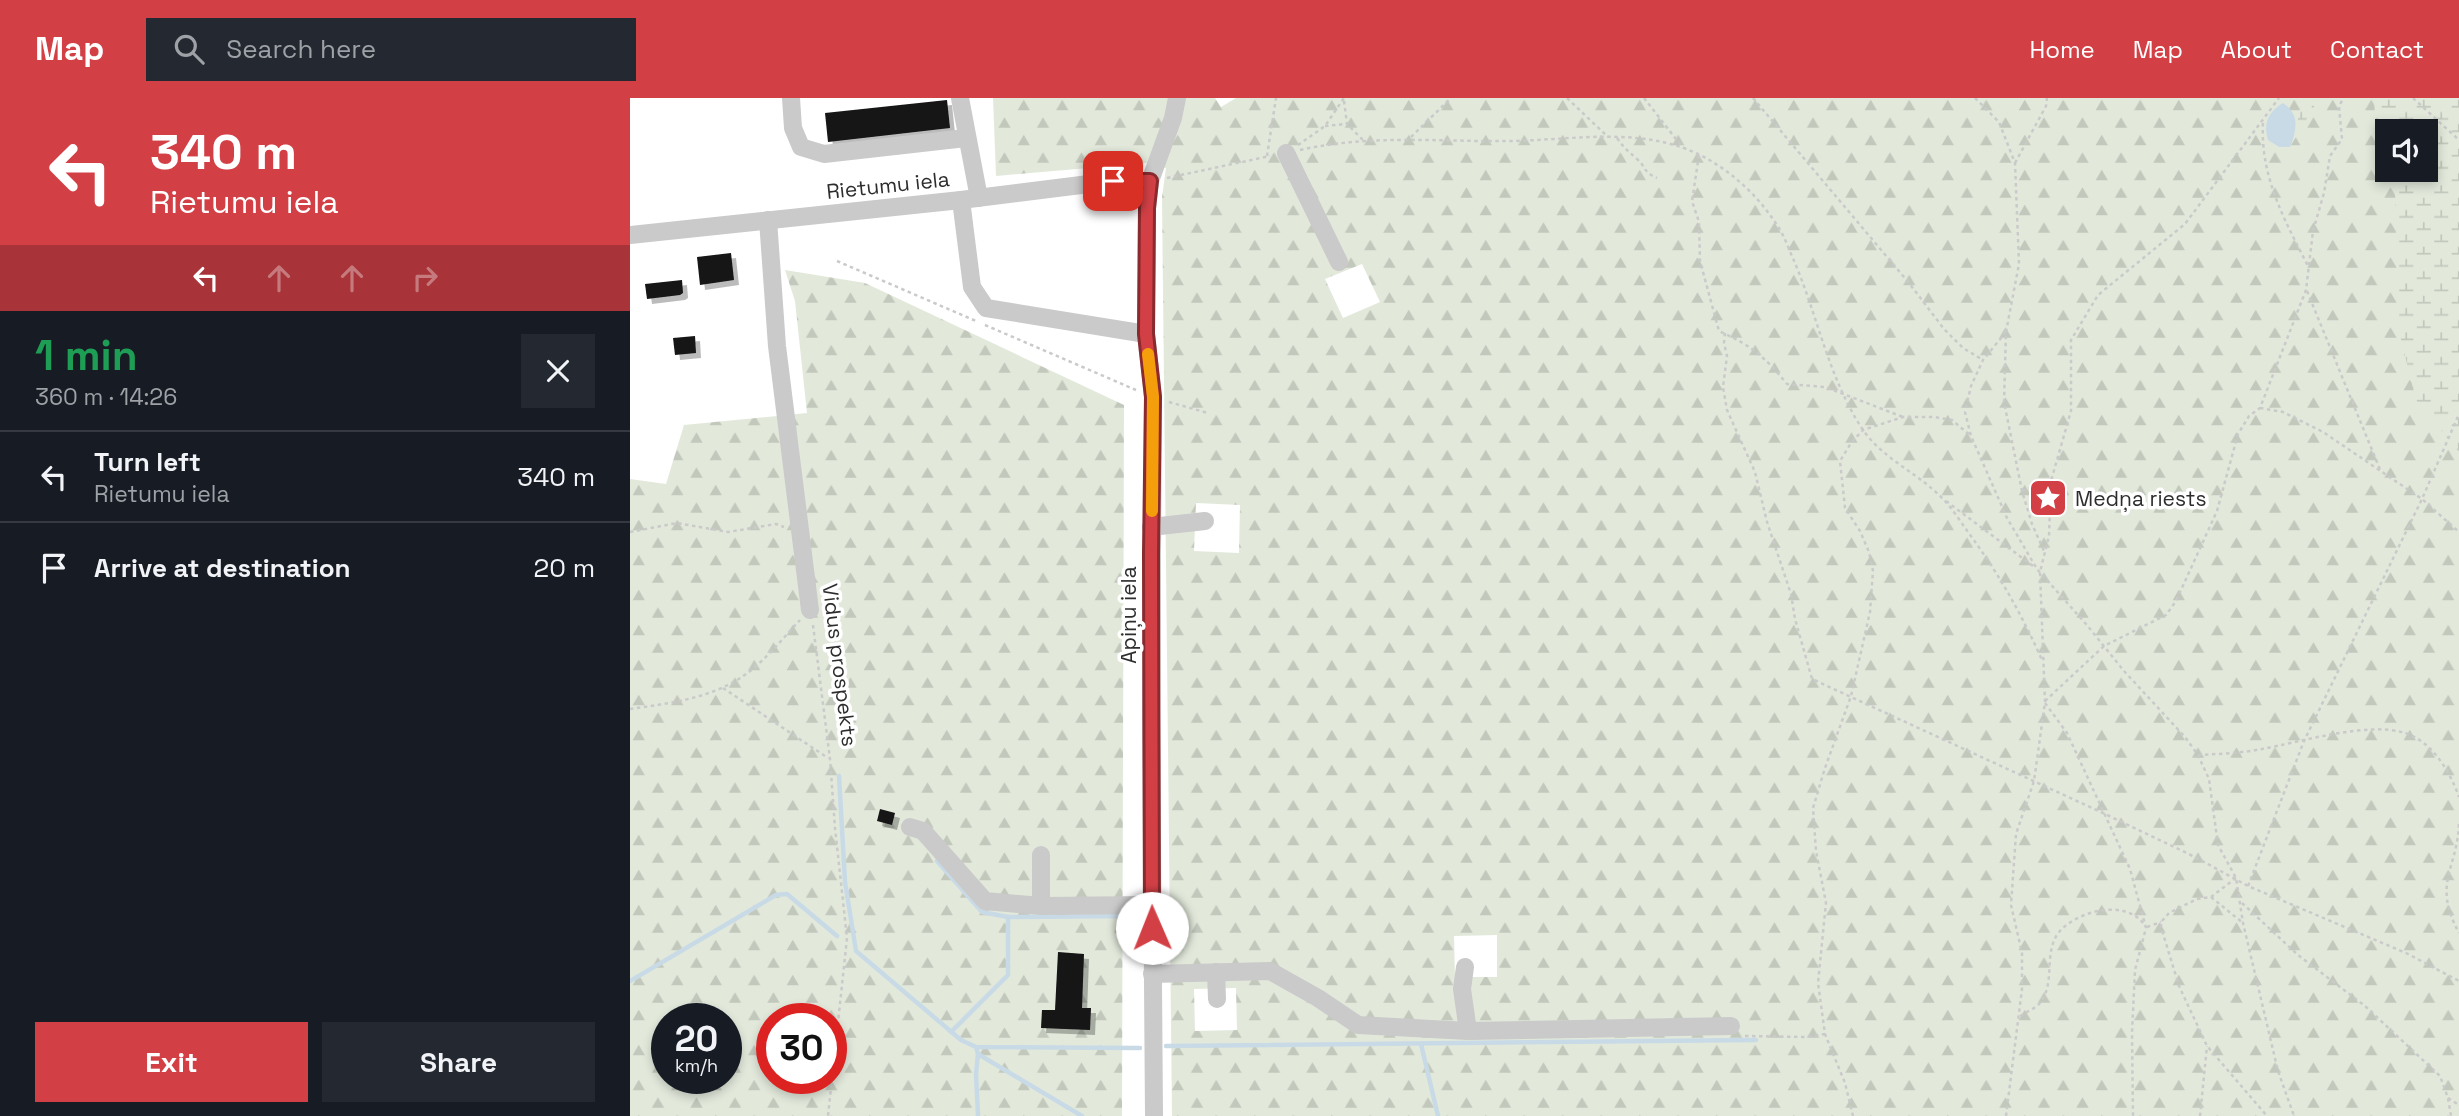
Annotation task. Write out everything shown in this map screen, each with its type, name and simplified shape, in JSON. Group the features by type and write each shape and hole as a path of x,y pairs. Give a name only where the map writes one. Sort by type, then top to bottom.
{"street":[{"path":"791,98 793,128 801,147 824,154 966,138"},
{"path":"960,98 970,199 972,287 986,308 1146,334"},
{"name":"Apiņu iela","path":"1154,1116 1151,905 1153,397 1146,334 1147,208 1150,181 1173,118 1177,98"},
{"path":"1286,153 1339,262"},
{"name":"Rietumu iela","path":"630,235 1113,181 1150,181"},
{"name":"Vidus prospekts","path":"768,220 777,346 810,610"},
{"path":"1151,527 1205,521"},
{"path":"909,827 923,831 985,901 1041,906 1151,905"},
{"path":"1041,855 1041,906"},
{"path":"1465,967 1462,989 1468,1031"},
{"path":"1152,974 1269,971 1318,998 1358,1025 1468,1031 1738,1031"},
{"path":"1216,972 1217,999"}],"path":[{"path":"1268,156 1276,98"},
{"path":"1410,138 1451,98"},
{"path":"1567,98 1608,137"},
{"path":"1644,98 1684,149"},
{"path":"1753,98 1909,283 1944,329 1963,348 1983,360"},
{"path":"1975,98 1999,122 2015,163 2019,264 2006,332 2004,402 2022,491 2032,524 2045,553"},
{"path":"2015,163 2046,106 2047,98"},
{"path":"2006,1116 2020,1016 2022,953 2011,905 2017,834 2034,782 2045,702 2038,571 2049,536 2052,481 2071,411 2071,340 2098,295 2185,224 2279,98"},
{"path":"2045,702 2104,646 2166,615 2182,588 2217,510 2238,434 2249,416 2260,408 2306,290 2313,230 2330,156 2342,139 2339,107 2343,98"},
{"path":"2413,98 2459,140"},
{"path":"1286,153 1325,126 1344,99"},
{"path":"1344,99 1347,124 1363,140"},
{"path":"2263,120 2262,144 2267,170 2284,222 2309,268"},
{"path":"1325,126 1347,124"},
{"path":"1617,138 1627,152 1639,160 1645,173 1657,178"},
{"path":"1150,181 1327,144 1363,140 1646,138 1699,154 1735,178 1758,198 1779,228 1801,275 1841,392 1877,449 1913,473 2038,571"},
{"path":"1699,154 1692,201 1699,222 1700,261 1720,331 1747,344 1768,361 1787,384 1825,387 1903,416 1952,420 1971,436"},
{"path":"837,261 1153,397 1208,413"},
{"path":"2306,290 2381,472"},
{"path":"2006,332 1983,360 1971,386 1965,412 1971,436 2007,518 2038,571 2198,755 2208,779 2218,845 2236,878 2243,923 2278,1072 2294,1116"},
{"path":"1725,333 1727,356 1723,387 1727,410 1755,472 1812,679 2104,813 2248,886 2406,953 2459,981"},
{"path":"2260,408 2283,412 2323,432 2422,499 2459,532"},
{"path":"2248,886 2304,741 2422,499 2459,414"},
{"path":"1853,1116 1845,1083 1825,1034 1818,982 1826,903 1816,851 1813,808 1851,696 1870,612 1873,570 1869,552 1845,508 1840,461 1863,430 1903,416"},
{"path":"2022,491 2052,481"},
{"path":"1943,499 1987,558 2022,615 2042,660"},
{"path":"630,532 677,523 728,532 776,524 800,533"},
{"path":"630,709 683,701 723,688 750,671 810,610"},
{"name":"Vidus prospekts","path":"810,610 830,759 847,938 828,1116"},
{"path":"723,688 830,759"},
{"path":"2045,702 2067,733 2130,869 2146,928 2135,970 2132,1033 2133,1116"},
{"path":"2198,755 2235,753 2347,732 2386,729 2408,734 2436,756 2451,776 2459,797"},
{"path":"2459,824 2446,881 2448,908 2459,933"},
{"path":"2146,928 2161,922 2169,913 2197,899 2211,897 2236,878"},
{"path":"2211,897 2243,923"},
{"path":"2240,901 2298,955 2365,1006 2440,1076 2451,1116"},
{"path":"2020,1016 2038,1004 2044,994 2050,972 2051,950 2059,932 2077,918 2109,909 2123,910 2137,915 2146,928"},
{"path":"2161,922 2179,986 2207,1046 2267,1116"},
{"path":"1738,1031 1805,1037 1825,1034"},
{"path":"2200,1116 2207,1046"},
{"path":"2448,1098 2459,1105"}],"green space":[{"path":"993,98 1215,98 1221,107 1236,98 2459,98 2459,1116 1172,1116 1162,197 1166,168 1146,163 996,176","holes":["1362,264 1380,302 1343,318 1325,279","1196,503 1240,505 1239,553 1194,551","1497,935 1497,977 1455,977 1454,936","1236,988 1237,1030 1195,1031 1194,989"]},
{"path":"2304,98 2319,98 2290,147 2294,135"},
{"path":"2374,98 2459,98 2459,452 2416,400 2398,327 2394,182 2438,182 2438,119 2376,119"},
{"path":"785,270 865,283 1124,405 1122,1116 630,1116 630,479 666,484 684,425 807,413 795,301"}],"water":[{"path":"2283,103 2292,112 2296,123 2290,147 2279,147 2268,140 2266,128 2268,118"}],"building":[{"path":"947,100 950,128 828,142 825,113"},
{"path":"731,253 734,280 700,285 697,257"},
{"path":"682,280 683,293 680,295 647,299 645,284"},
{"path":"695,336 696,353 675,355 673,338"},
{"path":"880,809 895,813 892,825 877,821"},
{"path":"1058,952 1084,954 1082,1008 1091,1008 1090,1030 1041,1028 1042,1010 1055,1010"}],"waterway":[{"path":"839,776 845,882 856,951 961,1040 976,1047 1140,1048"},
{"path":"937,861 982,912 1008,917 1133,916"},
{"path":"630,981 776,895 787,894 837,936"},
{"path":"951,1032 1008,975 1008,917"},
{"path":"1166,1046 1756,1040"},
{"path":"1421,1044 1438,1116"},
{"path":"976,1047 978,1054 1082,1116"},
{"path":"978,1054 978,1116"}],"slow traffic":[{"path":"1148,354 1153,397 1152,511"}],"place":[{"name":"Medņa riests","path":"2048,498"}],"route":[{"path":"1113,181 1150,181 1147,208 1146,334 1153,397 1152,928"}]}
